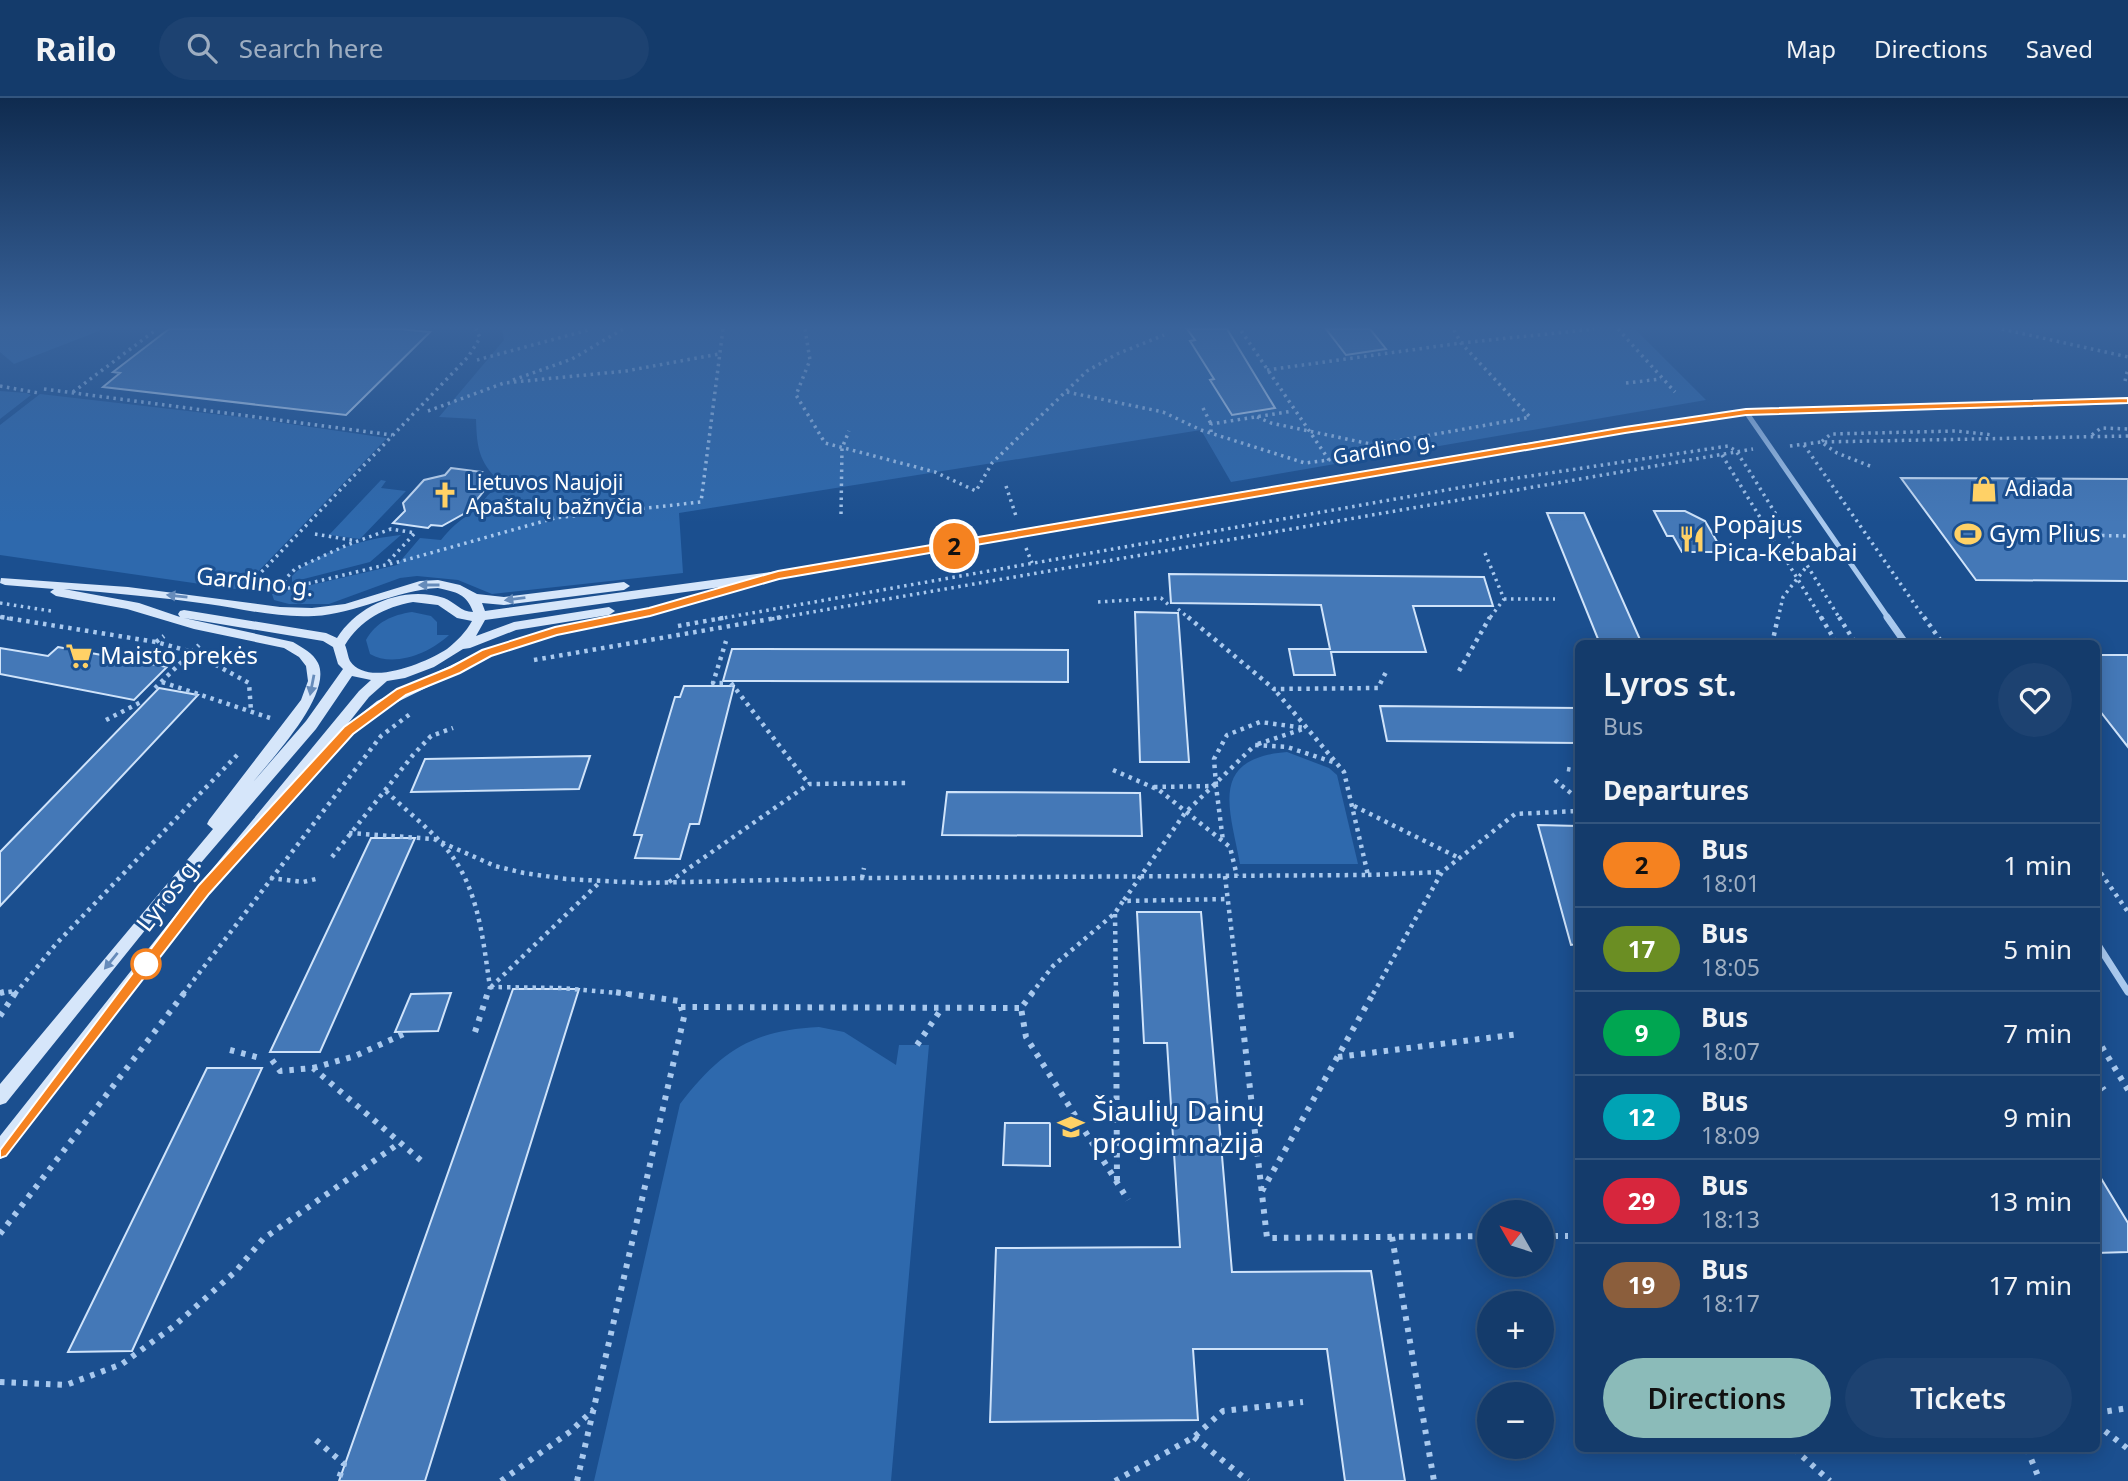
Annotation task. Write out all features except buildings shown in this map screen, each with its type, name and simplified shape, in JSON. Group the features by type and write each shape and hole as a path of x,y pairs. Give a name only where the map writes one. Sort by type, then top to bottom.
{"main road":[{"name":"Gardino g.","path":"3,580 131,606 326,638 339,645 357,621 395,602 429,599 441,602 459,616 481,615 778,575 1574,438 1746,412 2128,401"},
{"name":"Gardino g.","path":"3,580 108,588 314,612 351,607 395,589 422,584 453,587 474,598 504,601 723,575 778,575"},
{"name":"Gardino g.","path":"350,669 359,674 384,676 414,671 514,626 712,594 778,575"},
{"path":"204,889 348,731 402,692 456,670 487,653 525,640 650,612 712,594"},
{"path":"474,598 481,615"},
{"path":"131,606 178,622 292,645 308,657 315,671 313,692 307,702 198,845 170,889"},
{"name":"Gardino g.","path":"458,649 471,636 481,615"},
{"path":"339,645 343,663 350,669"},
{"name":"Lyros g.","path":"0,1097 170,889 310,724 350,669"},
{"name":"Lyros g.","path":"0,1150 204,889 364,694 384,676"}],"street":[{"path":"1746,412 1773,447 1903,640"},
{"path":"2100,948 2128,992"}],"path":[{"path":"84,394 393,435"},
{"path":"247,587 432,394"},
{"path":"428,411 475,394"},
{"path":"388,562 415,533 391,528 302,564 286,578 282,590 555,518 701,502 714,394"},
{"path":"796,394 825,443 935,472 976,491 992,463 1064,394"},
{"path":"1074,394 1163,411 1211,432 1305,463 1329,460 1282,394"},
{"path":"1257,417 1375,445 1531,417 1509,394"},
{"path":"1203,408 1211,424 1211,432"},
{"path":"1211,424 1293,411"},
{"path":"2090,436 2101,428 2128,429"},
{"path":"841,514 842,448 849,431"},
{"path":"1821,442 1831,434 1956,431 2011,437"},
{"path":"528,661 1736,451 1821,442 2128,436"},
{"path":"1821,442 1837,453 1870,466"},
{"path":"1804,445 1940,640"},
{"path":"677,626 1620,461 1728,446 1736,451 1853,640"},
{"path":"1666,454 1676,463"},
{"path":"1722,455 1834,640"},
{"path":"1620,461 1628,470"},
{"path":"1208,533 1212,541"},
{"path":"315,534 358,541"},
{"path":"2074,535 2128,536"},
{"path":"1119,549 1123,557"},
{"path":"1485,553 1504,599"},
{"path":"1773,640 1783,597 1807,566"},
{"path":"1098,602 1161,597 1171,607"},
{"path":"1504,599 1555,599"},
{"path":"1459,671 1480,629 1504,599"},
{"path":"1178,609 1274,689 1344,772 1368,875"},
{"path":"0,617 156,642 192,652 248,683 251,711"},
{"path":"156,642 164,635 176,638"},
{"path":"723,683 713,683 726,641"},
{"path":"187,642 210,648"},
{"path":"155,688 199,645"},
{"path":"1274,689 1378,688 1388,670"},
{"path":"162,682 199,692 271,718"},
{"path":"731,683 734,683 809,784"},
{"path":"106,720 143,701"},
{"path":"262,728 279,710"},
{"path":"1223,842 1214,759 1227,735 1260,722 1307,728"},
{"path":"332,857 431,736 453,728"},
{"path":"1128,1200 1026,1037 1021,1008 1053,966 1115,913 1138,876 1185,813 1216,786 1255,745 1307,728"},
{"path":"0,1234 270,878 382,736"},
{"path":"1255,745 1287,747 1336,762"},
{"path":"0,1016 16,991 88,910 245,747"},
{"path":"1567,769 1575,770"},
{"path":"1113,770 1153,787 1230,847 1237,876"},
{"path":"1555,780 1575,797"},
{"path":"668,883 809,784 911,783"},
{"path":"1153,787 1216,786"},
{"path":"386,790 449,852 465,879 480,920 490,987 475,1032"},
{"path":"1353,806 1459,858"},
{"path":"1262,1191 1442,872 1515,814 1575,811"},
{"path":"349,833 435,839 495,866 566,879 601,881 668,883 862,878 1368,875 1442,872"},
{"path":"862,878 864,868"},
{"path":"2100,872 2128,912"},
{"path":"1225,876 1267,1238 1477,1236"},
{"path":"270,878 303,882 320,878"},
{"path":"490,987 601,881"},
{"path":"1123,901 1228,899"},
{"path":"1115,913 1117,1182"},
{"path":"490,987 587,988 680,1001 684,1017 578,1481"},
{"path":"0,993 16,991"},
{"path":"681,1007 1021,1008"},
{"path":"917,1045 943,1008"},
{"path":"272,1060 280,1071 313,1069 355,1056 408,1032"},
{"path":"1337,1057 1519,1034"},
{"path":"2100,1044 2128,1090"},
{"path":"230,1050 260,1058"},
{"path":"313,1069 398,1144 424,1163"},
{"path":"2100,1084 2104,1090"},
{"path":"0,1382 66,1385 122,1364 236,1271 263,1239 398,1144"},
{"path":"1554,1236 1568,1236"},
{"path":"1392,1237 1434,1481"},
{"path":"1115,1481 1194,1437 1223,1411 1303,1402"},
{"path":"501,1481 571,1431 595,1407"},
{"path":"2100,1412 2128,1408"},
{"path":"2100,1427 2128,1449"},
{"path":"1194,1437 1248,1481"},
{"path":"316,1440 344,1464 338,1481"},
{"path":"1797,1452 1830,1481"},
{"path":"2027,1452 2040,1481"}],"shaded area":[{"path":"0,394 31,395 0,419"},
{"path":"40,394 249,418 387,438 245,585 235,589 0,555 0,425"},
{"path":"459,394 1700,394 1706,400 1231,482 1201,430 679,513 683,573 492,594 458,580 417,576 400,578 329,604 289,604 274,600 272,594 397,565 420,538 441,540 492,492 503,486 481,456 476,419 439,417"},
{"path":"381,480 386,481 381,488 406,491 360,539 329,535"},
{"path":"401,535 370,562 292,582 292,576 302,567 328,553 373,539"},
{"path":"412,612 431,616 437,622 437,635 449,635 422,653 401,659 380,658 370,654 366,640 375,628 391,617"},
{"path":"1287,752 1329,768 1337,775 1358,864 1240,864 1230,806 1230,790 1235,776 1245,764 1262,756"},
{"path":"819,1027 844,1032 896,1065 899,1045 929,1045 891,1481 594,1481 680,1104 709,1070 739,1047 775,1033"}],"bus line":[{"name":"2","path":"0,1150 204,889 348,731 402,692 456,670 487,653 555,631 650,612 778,575 1625,430 1746,412 2128,401"}],"place":[{"name":"Adiada","path":"1984,489"},
{"name":"Lietuvos Naujoji Apaštalų bažnyčia","path":"445,495"},
{"name":"Gym Plius","path":"1968,534"},
{"name":"Popajus Pica-Kebabai","path":"1692,539"},
{"name":"Maisto prekės","path":"79,656"},
{"name":"Šiaulių Dainų progimnazija","path":"1071,1127"}]}
